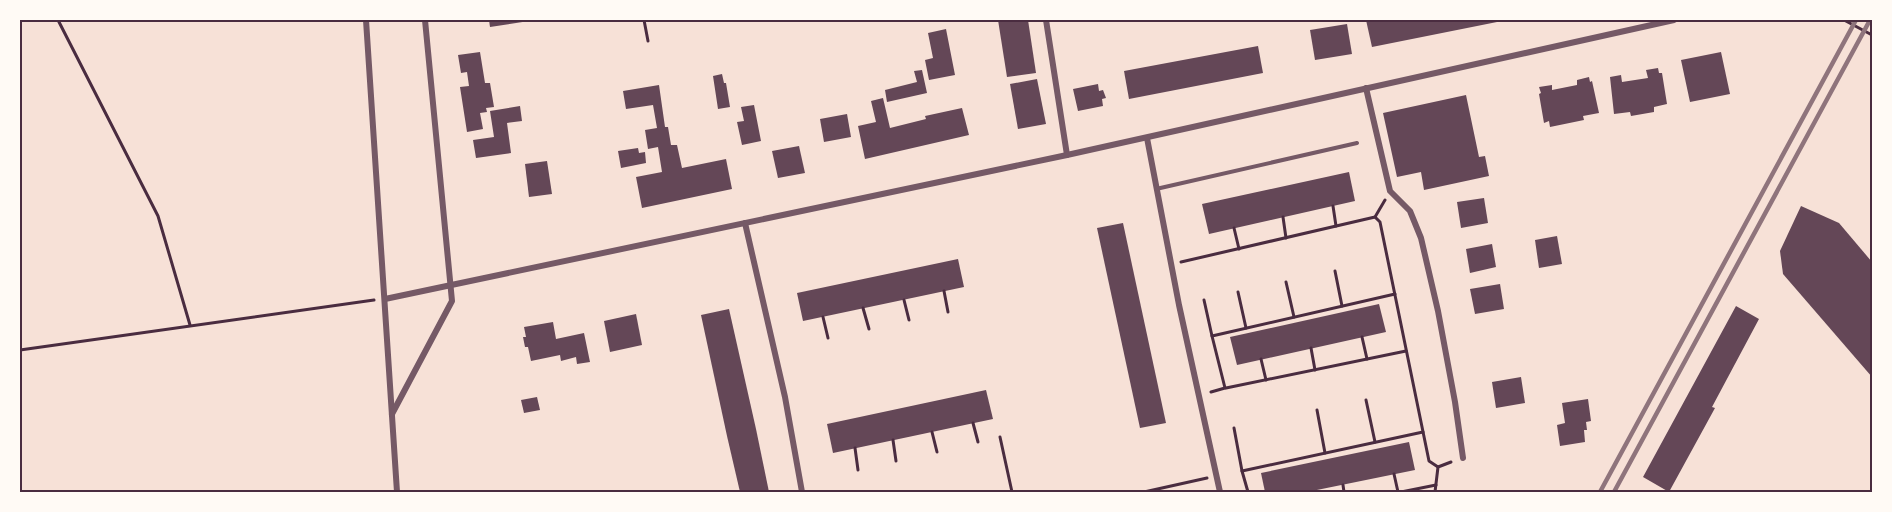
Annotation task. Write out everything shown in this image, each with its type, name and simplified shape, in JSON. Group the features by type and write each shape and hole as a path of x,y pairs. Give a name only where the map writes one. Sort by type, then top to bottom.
{"street":[{"path":"366,20 397,492"},
{"path":"391,416 452,301 425,20"},
{"path":"1046,20 1067,155"},
{"path":"384,299 1147,138 1674,20"},
{"path":"1366,88 1390,191 1410,211 1421,238 1438,311 1463,458"},
{"path":"1147,138 1171,265 1220,492"},
{"path":"746,223 785,397 802,492"}],"lane":[{"path":"1156,189 1357,143"}],"path":[{"path":"58,20 158,216 190,325"},
{"path":"644,20 648,41"},
{"path":"1844,20 1872,35"},
{"path":"1171,265 1375,217 1390,191"},
{"path":"1333,206 1336,226"},
{"path":"1283,217 1286,238"},
{"path":"1375,217 1380,222 1429,461 1438,467"},
{"path":"1234,228 1239,249"},
{"path":"1335,271 1342,306"},
{"path":"1287,282 1294,317"},
{"path":"944,291 948,312"},
{"path":"1238,292 1246,328"},
{"path":"1212,336 1395,294"},
{"path":"20,350 384,299"},
{"path":"904,300 909,320"},
{"path":"1204,300 1225,388"},
{"path":"863,308 869,329"},
{"path":"823,316 828,338"},
{"path":"1362,337 1367,359"},
{"path":"1311,348 1315,370"},
{"path":"1199,395 1406,351"},
{"path":"1262,359 1266,380"},
{"path":"1366,400 1376,442"},
{"path":"1317,410 1325,453"},
{"path":"973,423 978,442"},
{"path":"1234,428 1248,492"},
{"path":"932,432 937,452"},
{"path":"1242,471 1423,432"},
{"path":"1000,437 1012,492"},
{"path":"893,440 896,461"},
{"path":"855,448 858,470"},
{"path":"1438,467 1463,458"},
{"path":"1435,492 1438,467"},
{"path":"1394,474 1400,492 1436,485"},
{"path":"1144,492 1217,476"},
{"path":"1342,485 1344,492"}],"building":[{"path":"489,20 529,20 529,21 490,27"},
{"path":"998,20 1028,20 1036,73 1007,77"},
{"path":"1366,20 1501,20 1502,21 1372,47"},
{"path":"1347,24 1352,54 1315,60 1310,30"},
{"path":"946,29 955,75 929,80 925,60 933,58 928,33"},
{"path":"1258,46 1263,73 1129,99 1124,71"},
{"path":"480,52 485,83 490,83 494,107 486,108 487,112 480,113 483,129 467,132 460,87 469,86 467,72 461,73 458,55"},
{"path":"1721,52 1730,94 1690,102 1681,60"},
{"path":"1658,68 1659,73 1662,73 1667,104 1654,107 1654,112 1631,116 1630,112 1614,114 1610,77 1621,75 1622,82 1648,78 1646,70"},
{"path":"922,70 927,93 887,102 885,90 917,82 914,71"},
{"path":"722,74 730,107 718,109 713,76"},
{"path":"1589,77 1590,82 1592,81 1599,113 1583,116 1584,120 1550,127 1549,121 1544,123 1539,87 1552,85 1552,90 1577,85 1577,80"},
{"path":"1037,79 1046,124 1018,129 1010,84"},
{"path":"1098,84 1099,91 1103,90 1106,98 1102,99 1103,106 1078,111 1073,89"},
{"path":"659,85 665,127 668,127 671,145 677,145 682,168 726,159 732,189 642,208 636,177 662,172 658,147 648,149 645,130 657,128 653,105 626,109 623,91"},
{"path":"1466,95 1479,157 1485,156 1489,176 1424,190 1421,172 1397,177 1383,113"},
{"path":"883,98 890,128 926,119 925,116 962,108 969,135 865,159 858,126 876,122 871,101"},
{"path":"754,105 761,141 742,145 737,122 744,121 741,107"},
{"path":"520,106 522,121 507,123 511,153 476,158 473,140 494,137 490,111"},
{"path":"847,114 851,137 824,142 820,119"},
{"path":"799,146 805,173 778,178 772,151"},
{"path":"638,148 639,153 645,152 646,163 621,168 618,151"},
{"path":"547,161 552,194 529,197 525,164"},
{"path":"1349,172 1355,201 1209,234 1202,204"},
{"path":"1484,198 1488,223 1461,228 1457,202"},
{"path":"1801,206 1839,223 1872,262 1872,377 1783,274 1780,251"},
{"path":"1123,223 1166,423 1140,428 1097,228"},
{"path":"1557,236 1562,264 1539,268 1535,240"},
{"path":"1492,244 1496,267 1470,273 1466,249"},
{"path":"958,259 964,287 803,321 797,293"},
{"path":"1500,284 1504,309 1475,314 1470,289"},
{"path":"1379,304 1386,332 1237,365 1230,337"},
{"path":"1736,306 1759,319 1712,407 1715,408 1669,492 1643,477"},
{"path":"729,309 769,492 740,492 727,436 701,315"},
{"path":"636,314 642,345 610,352 604,321"},
{"path":"553,322 556,339 584,333 590,362 577,364 576,357 561,361 560,355 531,361 528,347 525,347 524,327"},
{"path":"1521,377 1525,403 1496,408 1492,382"},
{"path":"986,390 993,419 833,453 827,424"},
{"path":"537,397 540,410 524,413 521,400"},
{"path":"1588,399 1591,421 1586,422 1585,442 1560,446 1557,425 1565,423 1562,403"},
{"path":"1409,442 1415,470 1307,492 1265,492 1261,473"}],"railway":[{"path":"1600,492 1856,20"},
{"path":"1614,492 1870,20"}]}
